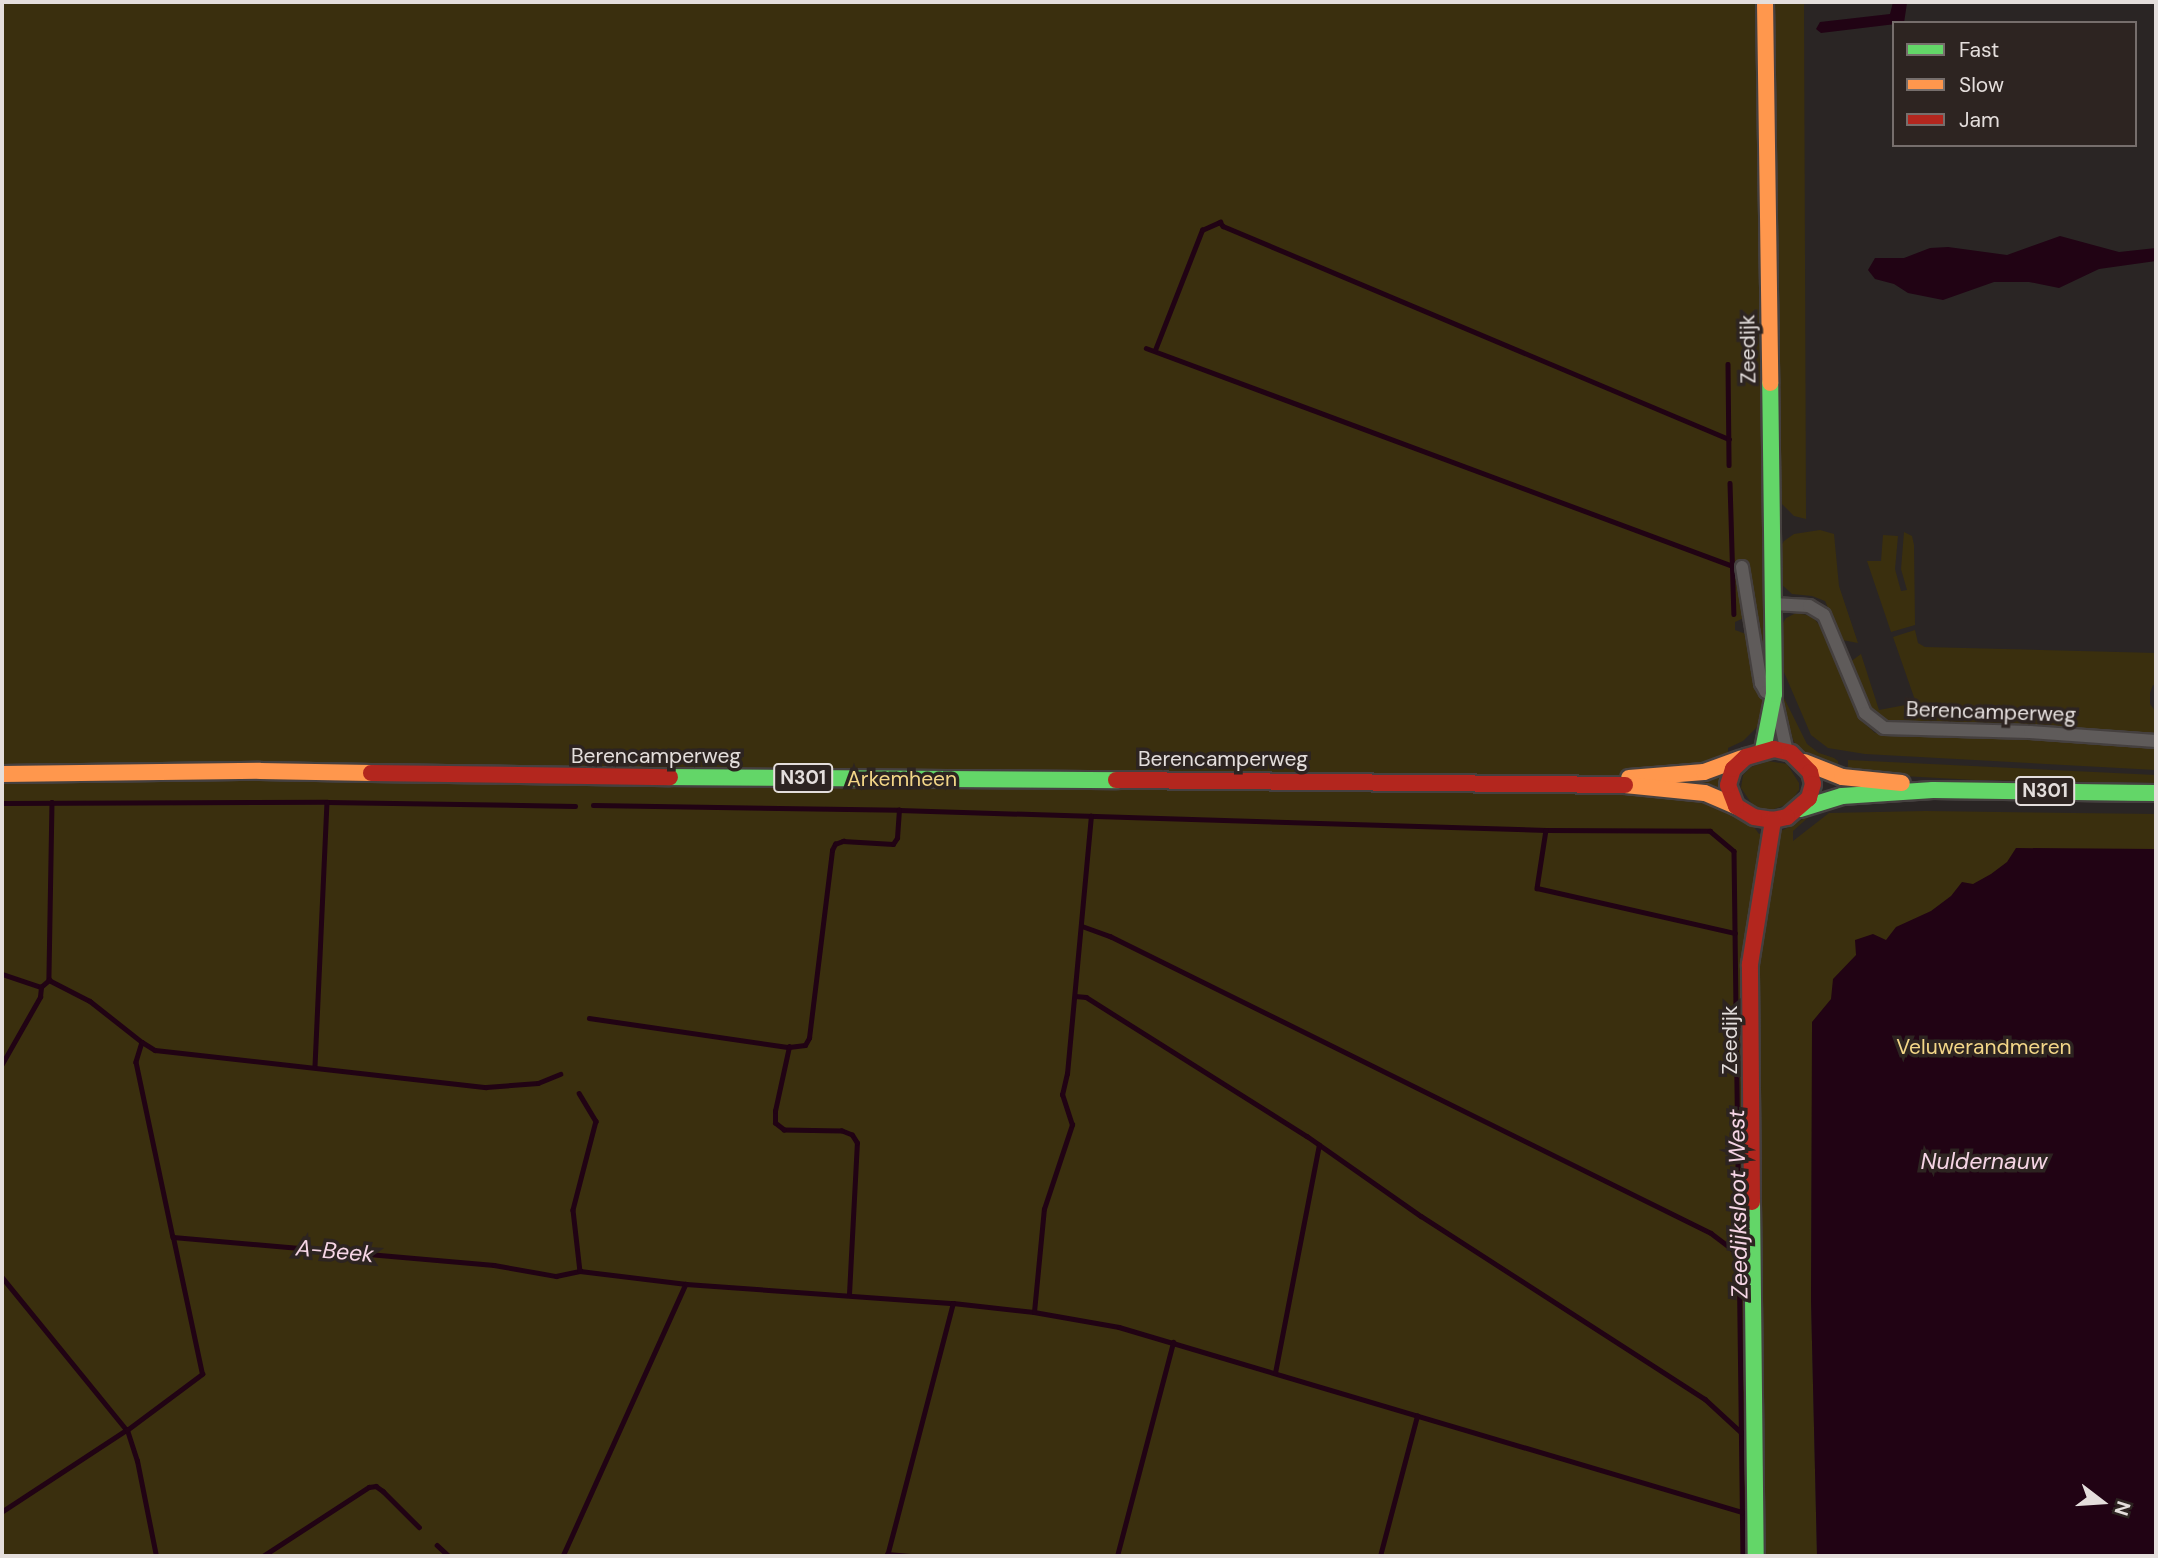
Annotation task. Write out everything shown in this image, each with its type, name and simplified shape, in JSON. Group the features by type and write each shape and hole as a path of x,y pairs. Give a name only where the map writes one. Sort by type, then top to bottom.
{"main road":[{"name":"Zeedijk","path":"1763,750 1774,694 1765,2"},
{"path":"1763,750 1787,752 1802,761 1810,772 1813,785 1810,798 1787,817 1773,820 1754,817 1736,806 1728,785 1733,768 1746,757 1763,750"},
{"name":"Berencamperweg","path":"1605,783 1704,772 1746,757"},
{"name":"N301","path":"1802,761 1821,771 1842,776 1898,782 1933,790"},
{"name":"Berencamperweg","path":"2,774 260,771 495,776 1605,783 1705,793 1736,806"},
{"name":"N301","path":"1800,808 1842,796 1933,790 2156,793"},
{"name":"Zeedijk","path":"1756,1556 1750,964 1773,820"}],"street":[{"name":"Zeedijk","path":"1742,567 1761,683 1766,692 1774,694 1787,752"},
{"name":"Berencamperweg","path":"1773,604 1809,607 1824,615 1861,705 1870,720 1884,728 2030,732 2156,741"}],"green space":[{"name":"Arkemheen","path":"2,2 1758,2 1769,657 1766,678 1748,566 1744,618 1735,622 1735,630 1746,634 1766,707 1763,721 1743,741 1728,748 1729,810 1752,824 1759,834 1783,830 1812,814 1793,831 1793,841 1829,813 1926,811 2156,814 2156,1556 1812,1100 1811,1300 1817,1556 2,1556"},
{"path":"1770,2 1804,2 1806,519 1794,516 1779,501"},
{"path":"1820,530 1834,534 1839,586 1858,643 1842,640 1825,601 1812,596 1792,594 1780,583 1779,549 1784,541 1794,534"},
{"path":"1904,532 1912,536 1914,545 1915,625 1891,632 1867,561 1881,561 1883,535 1898,536 1895,569 1901,591 1907,590 1901,569"},
{"path":"1796,613 1812,616 1825,632 1861,720 1875,733 2030,737 2156,747 2156,770 1865,754 1828,748 1811,735 1780,663 1780,628 1786,618"},
{"path":"1915,630 1918,643 1925,647 2156,653 2156,686 2153,685 2150,693 2150,704 2156,712 2156,736 1886,722 1868,707 1850,662 1861,654 1879,710 1916,703 1893,637"},
{"path":"1780,690 1807,744 1819,753 1838,761 1839,771 1818,762 1797,747"},
{"path":"1848,760 2156,775 2156,783 1975,780 1848,773"},
{"path":"1768,761 1787,764 1799,783 1799,790 1789,804 1771,810 1754,807 1741,788 1743,775 1751,767"}],"water":[{"path":"1893,2 1929,2 1907,3 1904,21 1892,21 1892,24 1821,33 1816,29 1820,22 1890,14"},
{"path":"2060,236 2119,252 2156,248 2156,261 2099,269 2059,288 2029,282 1994,282 1943,300 1908,293 1894,284 1875,279 1868,270 1875,258 1904,258 1930,248 1948,247 2007,255"},
{"name":"Nuldernauw","path":"2016,848 2156,849 2156,1556 1817,1556 1811,1300 1812,1022 1831,999 1833,979 1856,955 1855,940 1873,934 1886,940 1896,927 1931,911 1951,896 1962,882 1973,884 1991,874 2007,862"}],"waterway":[{"path":"1155,350 1202,230 1220,222 1223,226 1729,439"},
{"path":"1146,348 1730,565"},
{"path":"1728,364 1729,465"},
{"path":"1730,483 1734,614"},
{"name":"A-Beek","path":"52,802 49,980 90,1001 142,1042 136,1062 173,1237 494,1265 556,1276 580,1271 686,1284 563,1556"},
{"path":"327,802 575,806"},
{"path":"2,803 327,802 315,1067"},
{"name":"Zeedijksloot West","path":"593,805 899,810 1546,830 1710,831 1734,851 1743,1556"},
{"path":"849,1294 857,1143 852,1135 842,1131 784,1130 775,1123 775,1111 789,1047 805,1045 809,1038 832,850 835,844 843,841 893,844 897,838 899,810"},
{"path":"1034,1312 1044,1209 1072,1125 1062,1095 1067,1074 1091,816"},
{"path":"1546,830 1537,888 1735,933"},
{"name":"Zeedijksloot West","path":"1082,926 1110,936 1711,1233 1736,1252"},
{"path":"2,974 41,987 49,980"},
{"path":"2,1064 40,997 41,987"},
{"path":"1075,996 1086,997 1307,1136 1421,1216 1705,1399 1742,1433"},
{"path":"589,1018 789,1047"},
{"path":"142,1042 155,1050 486,1087 538,1083 560,1074"},
{"path":"579,1093 596,1121 573,1210 580,1271"},
{"path":"1275,1373 1319,1145"},
{"path":"156,1556 137,1461 127,1430 202,1374 173,1237"},
{"path":"2,1277 127,1430 2,1512"},
{"path":"686,1284 953,1303 1034,1312 1119,1327 1742,1512"},
{"path":"887,1556 953,1303"},
{"path":"1117,1556 1173,1342"},
{"path":"1380,1556 1417,1416"},
{"path":"263,1556 369,1487 376,1486 383,1491 419,1527"},
{"path":"437,1545 449,1556"},
{"path":"887,1554 910,1556"}],"traffic: fast":[{"path":"1763,750 1774,694 1770,383"},
{"path":"670,777 1116,780"},
{"path":"1800,809 1842,796 1933,790 2156,793"},
{"path":"1752,1202 1756,1556"}],"traffic: slow":[{"path":"1765,2 1770,383"},
{"path":"1629,778 1704,772 1742,758"},
{"path":"1804,762 1842,777 1902,783"},
{"path":"2,774 260,771 371,773"},
{"path":"1625,785 1705,793 1736,806"}],"traffic: jam":[{"path":"1774,749 1791,753 1810,772 1813,784 1809,798 1787,817 1773,820 1754,817 1736,806 1728,785 1733,769 1746,757 1774,749"},
{"path":"371,773 670,777"},
{"path":"1116,780 1625,785"},
{"path":"1752,1202 1750,964 1773,820"}],"park label":[{"name":"Veluwerandmeren","path":"1984,1047"}]}
